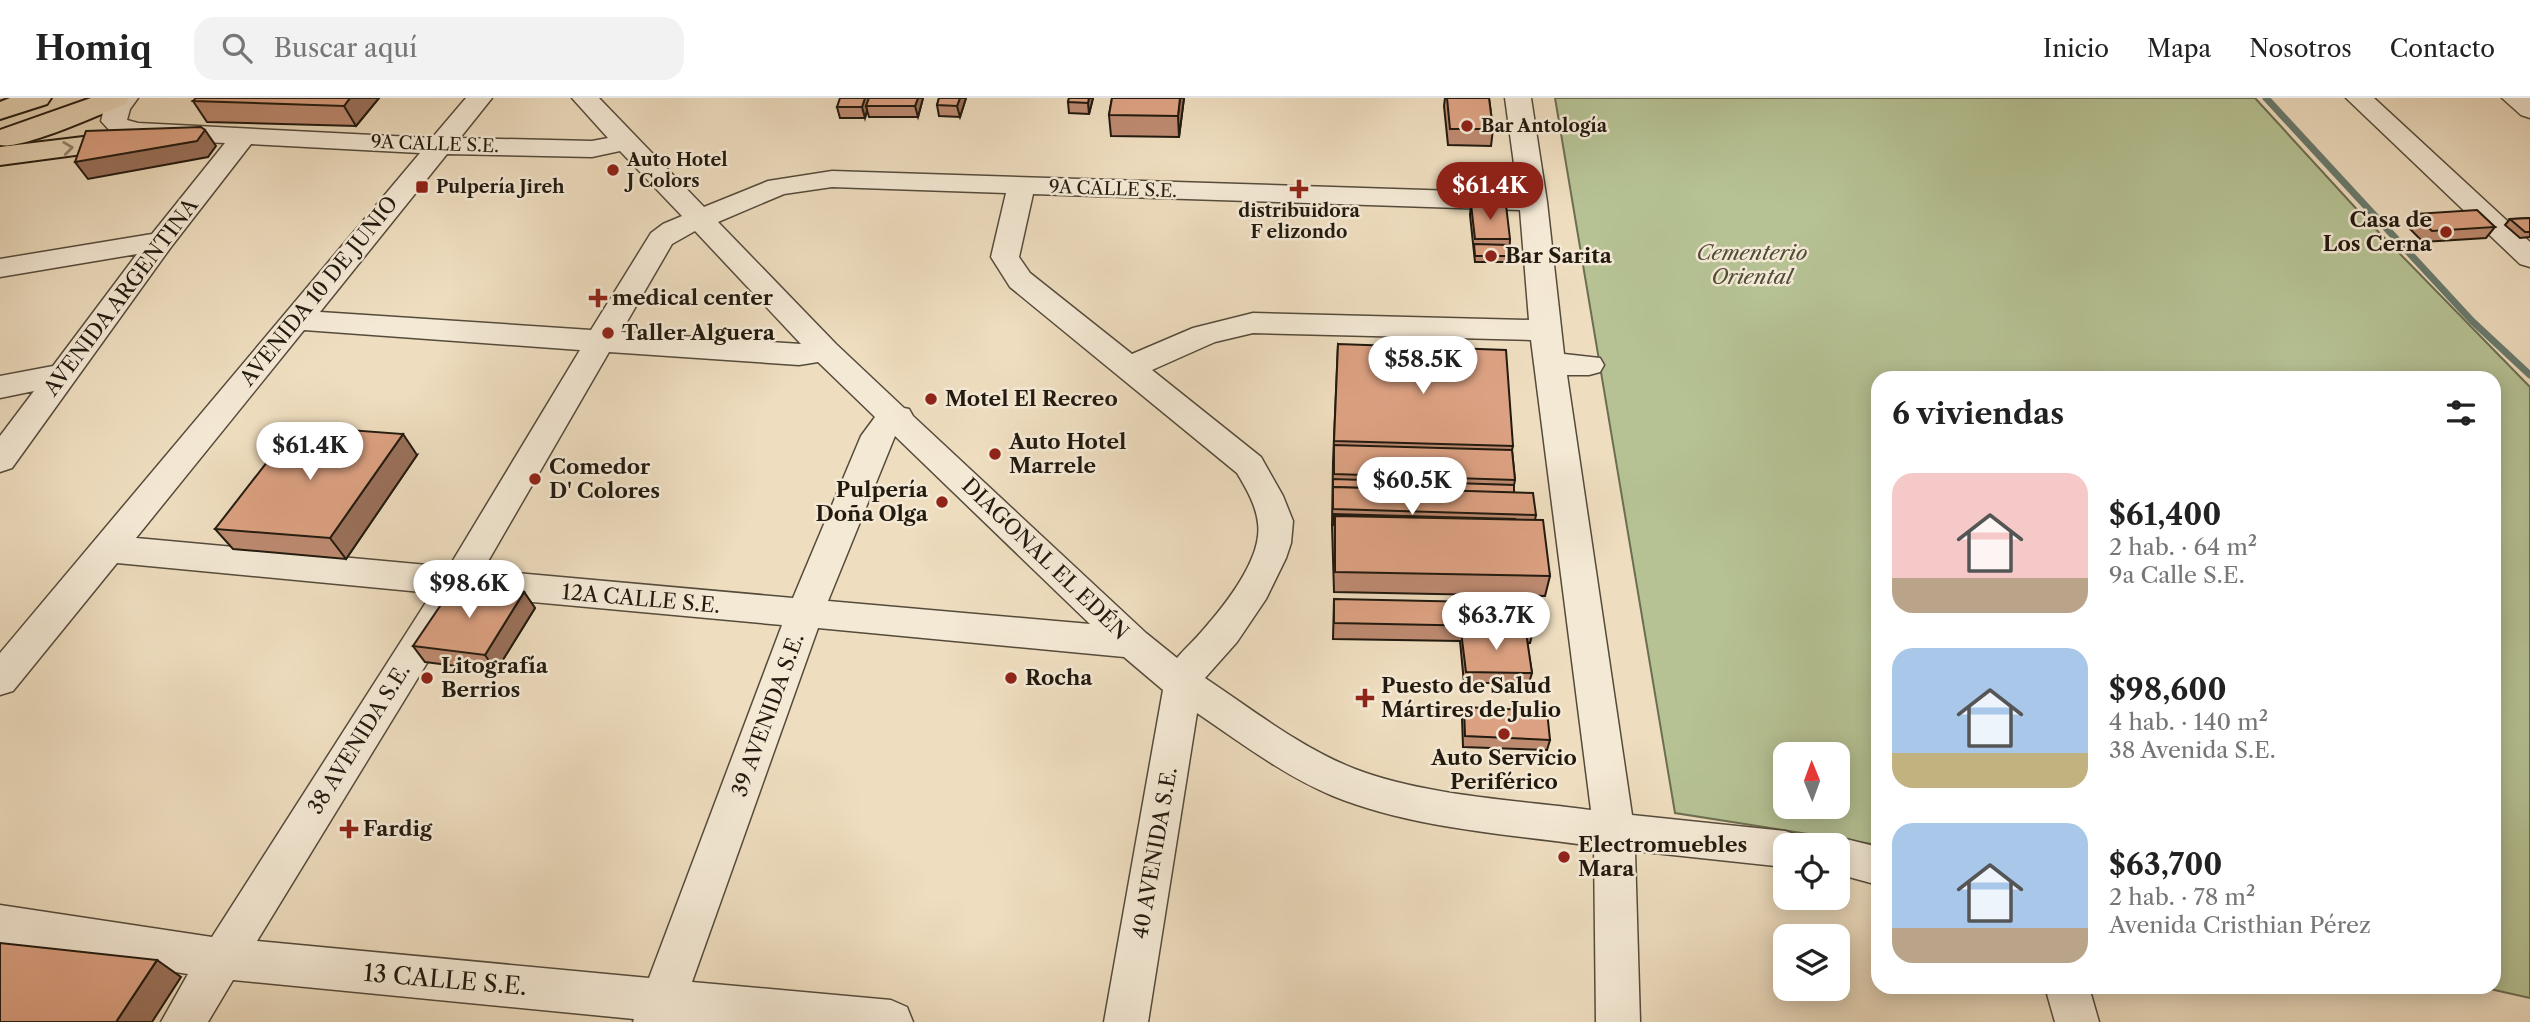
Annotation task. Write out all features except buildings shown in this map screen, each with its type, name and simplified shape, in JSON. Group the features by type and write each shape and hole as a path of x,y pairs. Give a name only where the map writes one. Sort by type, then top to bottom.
{"main road":[{"path":"0,111 37,98"},
{"path":"0,139 65,119 116,98"},
{"path":"0,156 185,132"}],"street":[{"name":"9A CALLE S.E.","path":"125,98 114,117 116,124 138,131 442,146 592,149 624,142"},
{"name":"AVENIDA 10 DE JUNIO","path":"0,680 479,98"},
{"name":"DIAGONAL EL EDÉN","path":"585,98 825,351 1133,643 1183,684 1283,750 1345,783 1416,804 1614,831 1773,848"},
{"path":"1518,98 1533,202 1545,330 1614,831 1618,1022"},
{"path":"2359,98 2530,258"},
{"path":"2515,98 2530,110"},
{"name":"AVENIDA ARGENTINA","path":"0,460 161,241 245,135"},
{"name":"9A CALLE S.E.","path":"699,219 778,187 832,179 1533,202"},
{"path":"1021,186 1005,257 1020,280 1249,465 1266,492 1277,528 1266,565 1215,643 1193,662 1183,684"},
{"name":"38 AVENIDA S.E.","path":"183,1022 457,583 661,239 673,230 699,219"},
{"path":"0,268 161,241"},
{"path":"296,320 799,355 825,351"},
{"path":"1128,369 1194,337 1221,328 1253,323 1545,330"},
{"path":"1550,364 1589,365"},
{"path":"0,387 61,375"},
{"name":"39 AVENIDA S.E.","path":"659,1011 805,613 877,436 886,425 898,418"},
{"name":"12A CALLE S.E.","path":"107,549 1133,643"},
{"name":"40 AVENIDA S.E.","path":"1126,1022 1183,684"},
{"path":"1850,859 1871,864"},
{"name":"13 CALLE S.E.","path":"0,925 224,959 659,1011 891,1022"},
{"path":"2069,994 2077,1022"}],"green space":[{"name":"Cementerio Oriental","path":"1555,98 2255,98 2362,215 2530,387 2530,998 2501,991 2501,371 1871,371 1871,844 1850,841 1850,833 1802,833 1675,813"}],"waterway":[{"path":"2266,98 2472,321 2530,375"}],"place":[{"name":"Bar Antología","path":"1467,126"},
{"name":"Auto Hotel J Colors","path":"613,170"},
{"name":"Pulpería Jireh","path":"422,187"},
{"name":"distribuidora F elizondo","path":"1299,189"},
{"name":"Casa de Los Cerna","path":"2446,232"},
{"name":"Bar Sarita","path":"1491,256"},
{"name":"medical center","path":"598,298"},
{"name":"Taller Alguera","path":"608,333"},
{"name":"Motel El Recreo","path":"931,399"},
{"name":"Auto Hotel Marrele","path":"995,454"},
{"name":"Comedor D' Colores","path":"535,479"},
{"name":"Pulpería Doña Olga","path":"942,502"},
{"name":"Litografía Berrios","path":"427,678"},
{"name":"Rocha","path":"1011,678"},
{"name":"Puesto de Salud Mártires de Julio","path":"1365,698"},
{"name":"Auto Servicio Periférico","path":"1504,734"},
{"name":"Fardig","path":"349,829"},
{"name":"Electromuebles Mara","path":"1564,857"}]}
